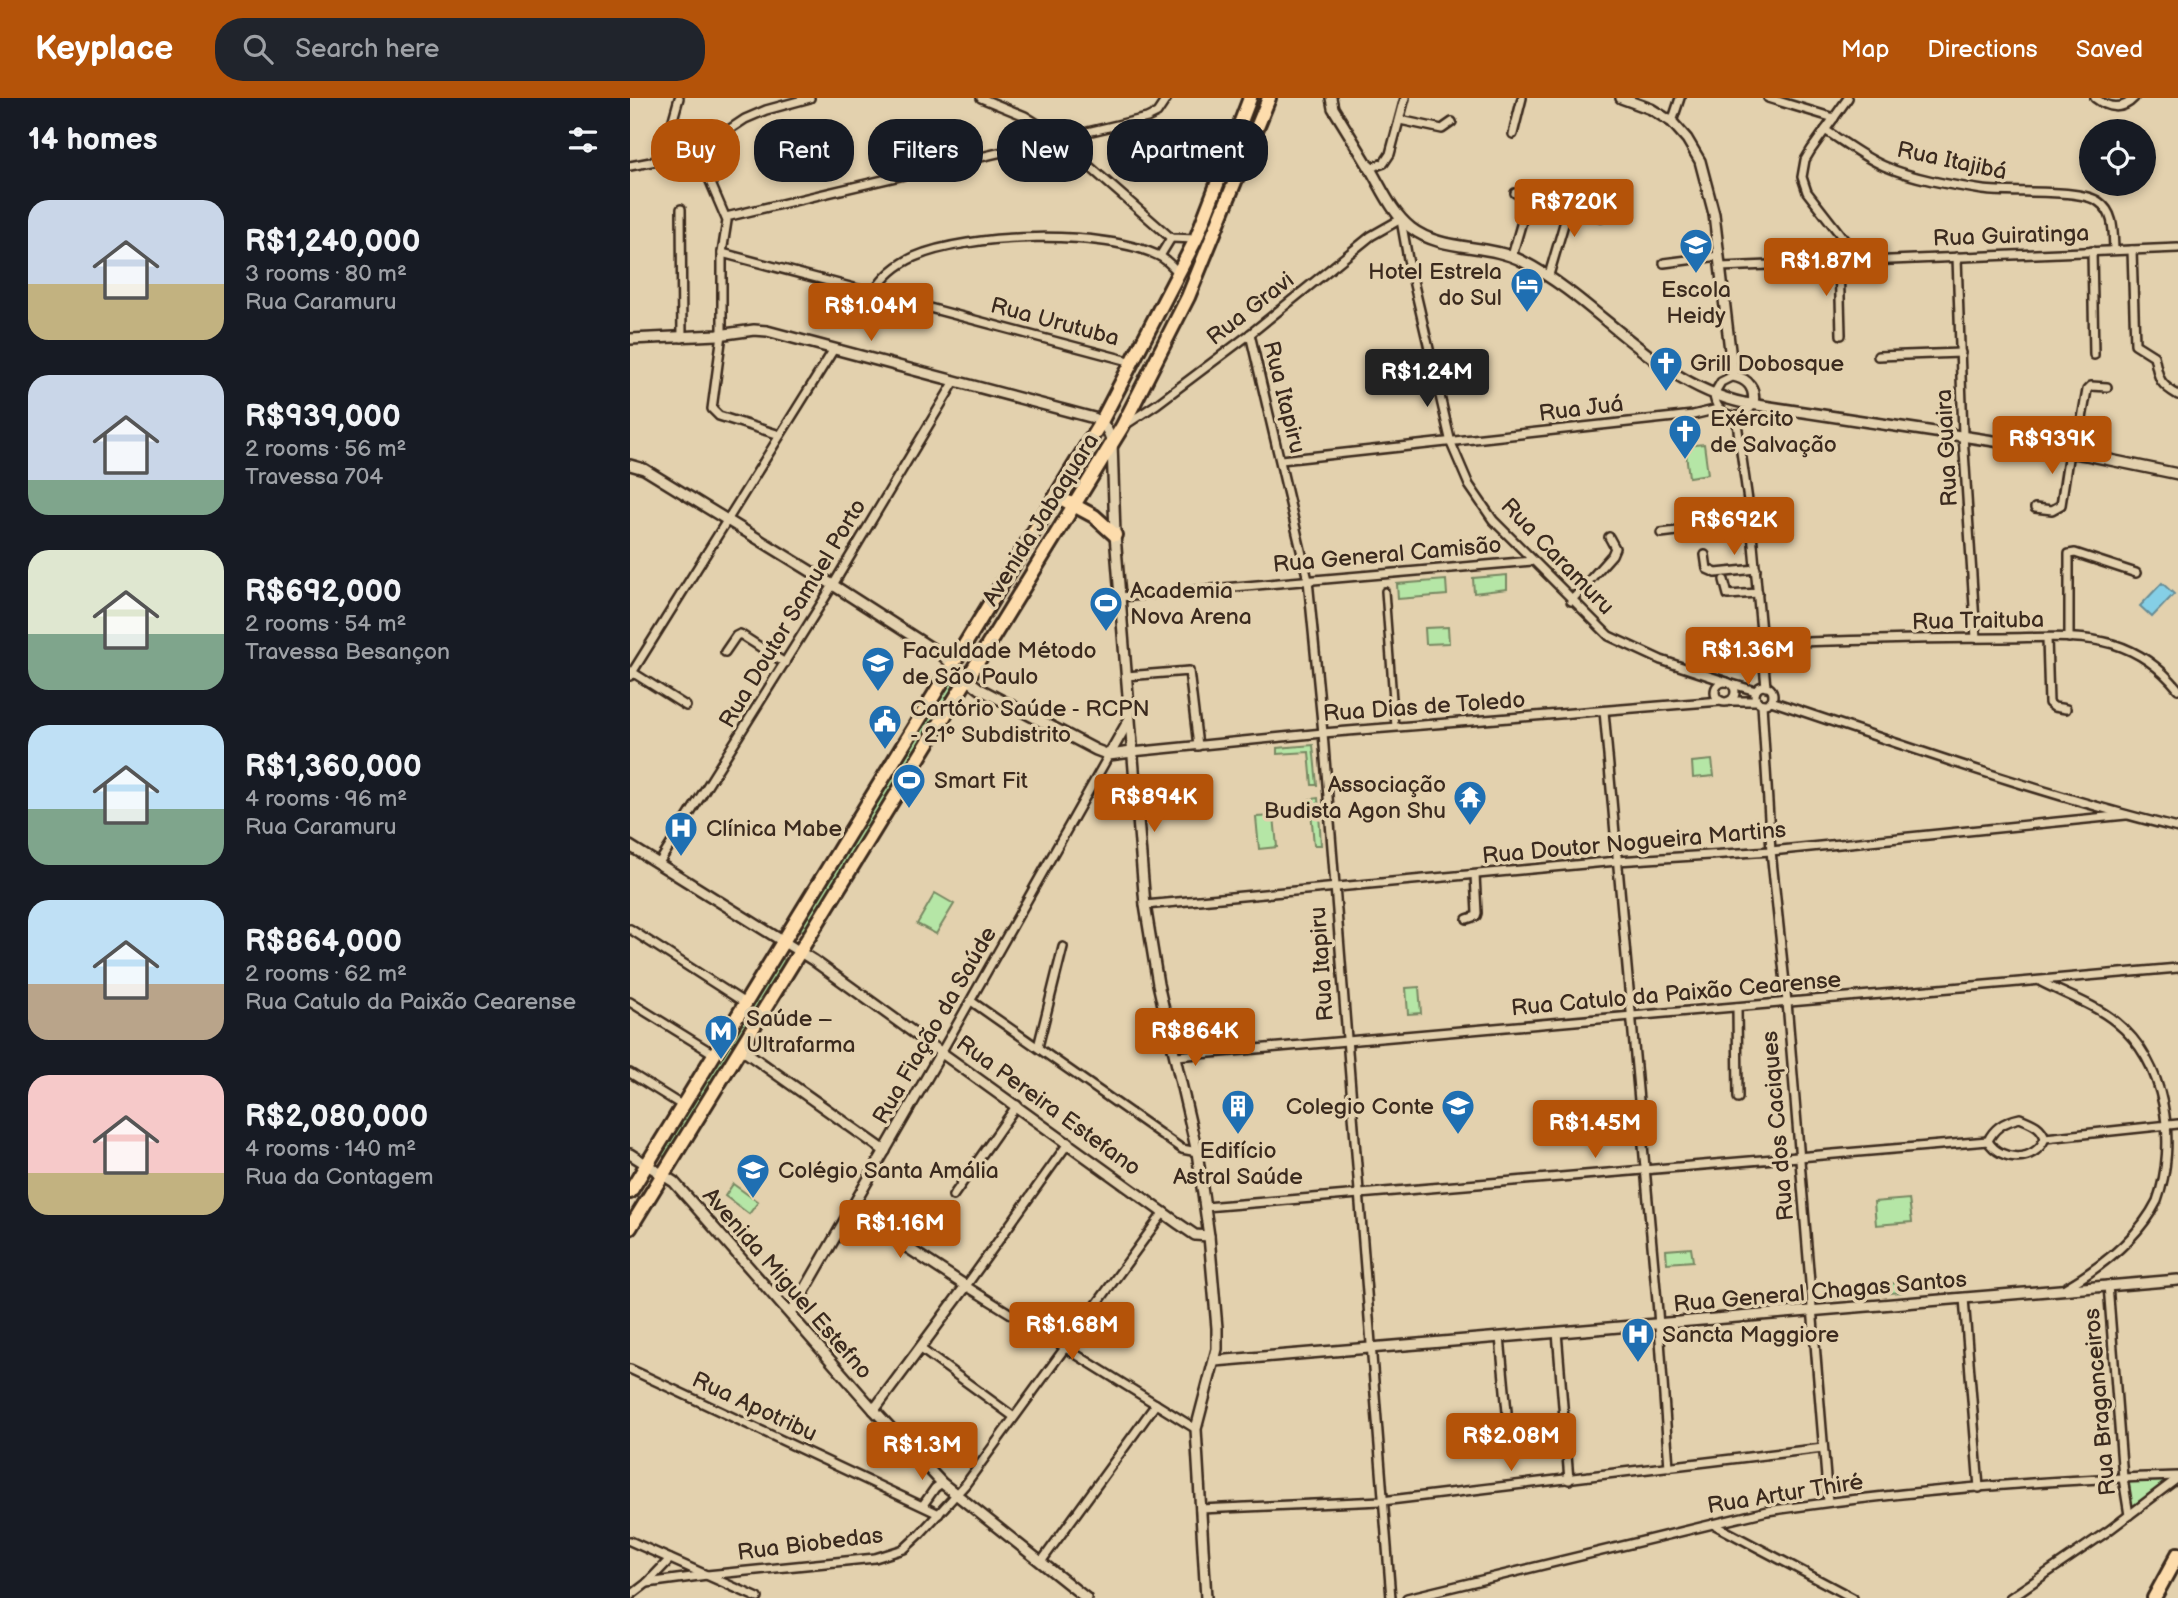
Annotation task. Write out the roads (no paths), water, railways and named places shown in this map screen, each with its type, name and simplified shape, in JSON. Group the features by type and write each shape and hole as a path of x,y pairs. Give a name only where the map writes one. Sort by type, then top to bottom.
{"main road":[{"name":"Avenida Jabaquara","path":"630,1192 1101,422 1196,239 1250,98"},
{"name":"Avenida Jabaquara","path":"630,1228 1122,427 1188,297 1269,98"},
{"path":"1056,496 1094,516 1115,534"},
{"path":"2154,1598 2178,1554"}],"street":[{"path":"673,119 679,98"},
{"path":"740,122 766,110 810,98"},
{"path":"981,98 1029,119"},
{"path":"1093,131 1147,118 1157,113 1167,98"},
{"path":"1331,98 1333,108 1401,220 1433,240 1496,251 1549,275 1647,354 1714,394 1752,404 2073,453 2178,474"},
{"path":"1370,168 1384,163 1387,159 1405,98"},
{"path":"1513,134 1522,98"},
{"path":"1621,98 1651,109 1672,122 1695,150 1705,173 1714,214 1733,376"},
{"path":"1672,122 1680,98"},
{"path":"1768,98 1834,118"},
{"path":"1848,98 1805,160 1802,177 1807,192 1860,260"},
{"path":"2095,98 2104,104 2121,107 2134,98"},
{"path":"1400,120 1442,129 1452,122"},
{"name":"Rua Itajibá","path":"1825,130 1874,161 1914,175 1990,191 2092,198 2101,203 2109,214 2114,250"},
{"path":"726,218 997,154"},
{"path":"630,166 651,163"},
{"path":"1093,169 1171,238 1196,239"},
{"path":"710,182 726,218 727,233 722,253 722,334 713,412 780,435"},
{"path":"1512,256 1527,204 1525,197 1515,193"},
{"path":"1542,200 1601,217"},
{"path":"1549,275 1569,208"},
{"path":"681,209 682,338"},
{"name":"Rua Gravi","path":"1122,427 1250,334 1371,236 1401,220"},
{"name":"Rua Caramuru","path":"1401,220 1451,443 1469,485 1493,520 1571,601 1609,636 1661,660 1756,691"},
{"path":"874,292 887,274 911,258 944,247 1051,236 1120,243 1160,256 1179,273"},
{"path":"1160,256 1171,238"},
{"name":"Rua Guiratinga","path":"1720,267 2178,248"},
{"path":"2132,250 2134,341 2138,347 2154,356 2159,380 2178,395"},
{"path":"2092,251 2094,355"},
{"name":"Rua Urutuba","path":"722,253 1133,362"},
{"path":"1664,263 1719,257"},
{"name":"Rua Guaira","path":"1957,257 1963,435 1976,638"},
{"path":"1839,261 1841,335"},
{"path":"630,340 760,330 1101,422 1108,430 1112,442 1115,534 1145,905 1158,984 1177,1056 1197,1152 1209,1236 1217,1328 1215,1361 1196,1429 1206,1598"},
{"name":"Rua Itapiru","path":"1250,334 1308,580 1323,733 1391,1598"},
{"path":"686,706 631,674 834,349"},
{"path":"1878,356 1961,353"},
{"path":"1733,376 1740,377 1754,392 1752,404 1745,413 1727,416 1718,409 1714,394 1721,382 1733,376"},
{"name":"Rua Doutor Samuel Porto","path":"659,863 785,663 955,381"},
{"path":"2035,508 2052,510 2061,505 2087,390 2091,386 2107,387"},
{"name":"Rua Juá","path":"1281,460 1693,415 1718,409"},
{"path":"1736,416 1751,522 1766,687 1773,694 1771,701"},
{"path":"630,465 644,469 833,584 942,655 967,679 996,698 1133,766"},
{"path":"1661,533 1751,522"},
{"path":"1571,601 1612,555 1615,548 1609,537"},
{"path":"2069,638 2067,561 2070,553 2136,573"},
{"path":"1705,555 1707,570 1713,573 1756,569"},
{"name":"Rua General Camisão","path":"1120,597 1532,561"},
{"path":"1724,580 1728,595 1758,593"},
{"path":"1385,591 1395,727"},
{"path":"725,652 740,634 785,663"},
{"path":"2047,638 2049,704 2066,709"},
{"name":"Rua Traituba","path":"1762,643 2069,638 2110,643 2130,650 2159,669 2178,689"},
{"path":"1126,676 1189,671 1198,746"},
{"path":"1729,683 1734,695 1725,701 1715,694 1715,689 1718,685 1729,683"},
{"path":"1766,687 1756,691 1760,702 1771,701 1951,761 2126,815 2178,828"},
{"name":"Rua Dias de Toledo","path":"1132,752 1395,727 1725,701 1760,702"},
{"name":"Rua dos Caciques","path":"1760,702 1828,1502"},
{"path":"1604,711 1659,1324 1669,1467"},
{"path":"1113,755 1129,720"},
{"path":"1113,755 1132,752"},
{"name":"Rua Fiação da Saúde","path":"791,1314 1113,755"},
{"name":"Rua Doutor Nogueira Martins","path":"1145,905 1618,861 1772,851 2126,815"},
{"name":"Rua Pereira Estefano","path":"630,846 800,951 1195,1234 1209,1236"},
{"path":"1466,919 1476,916 1478,911 1475,875"},
{"path":"630,929 745,1003"},
{"path":"1038,1047 1063,947"},
{"name":"Rua Catulo da Paixão Cearense","path":"1177,1056 2178,968"},
{"path":"2038,980 2099,1009 2131,1036 2152,1065 2174,1125 2168,1163 2157,1203 2128,1240 2092,1272 2064,1288"},
{"path":"971,1000 1182,1149 1197,1152"},
{"path":"630,1002 714,1055"},
{"path":"1737,1007 1738,1098"},
{"path":"740,1048 885,1151"},
{"path":"630,1073 683,1106"},
{"path":"953,1196 1017,1105"},
{"path":"2020,1118 2042,1130 2045,1138 2042,1146 2025,1156 2012,1157 2001,1153 1988,1141 1997,1128 2009,1120 2020,1118"},
{"path":"2045,1138 2174,1125"},
{"path":"1205,1207 1988,1141"},
{"path":"874,1410 921,1349 1069,1142"},
{"name":"Avenida Miguel Estefno","path":"630,1154 674,1182 874,1410 942,1483 1086,1598"},
{"path":"850,1210 966,1286 1196,1429"},
{"name":"Rua Biobedas","path":"647,1583 874,1559 904,1549 956,1495 1164,1212"},
{"name":"Rua General Chagas Santos","path":"1215,1361 2178,1280"},
{"name":"Rua Braganceiros","path":"2108,1285 2123,1478 2130,1515"},
{"path":"1964,1298 1979,1488"},
{"path":"1557,1332 1569,1480"},
{"path":"1500,1337 1507,1412"},
{"path":"921,1349 1014,1417"},
{"name":"Rua Apotribu","path":"630,1369 939,1514"},
{"path":"1041,1562 1156,1404"},
{"path":"1200,1509 1382,1501 1823,1448"},
{"path":"2010,1598 2130,1515 2178,1477"},
{"name":"Rua Artur Thiré","path":"1407,1598 1767,1511 1828,1502 1979,1488 2178,1477"},
{"path":"923,1505 942,1483"},
{"path":"1713,1523 1853,1598"},
{"path":"630,1541 758,1598"},
{"name":"Rua Biobedas","path":"630,1596 670,1559"}],"water":[{"path":"2162,583 2174,594 2152,617 2140,606"}],"place":[{"name":"Escola Heidy","path":"1696,275"},
{"name":"Hotel Estrela do Sul","path":"1527,314"},
{"name":"Grill Dobosque","path":"1666,393"},
{"name":"Exército de Salvação","path":"1685,461"},
{"name":"Academia Nova Arena","path":"1106,633"},
{"name":"Faculdade Método de São Paulo","path":"878,693"},
{"name":"Cartório Saúde - RCPN - 21º Subdistrito","path":"885,751"},
{"name":"Smart Fit","path":"909,810"},
{"name":"Associação Budista Agon Shu","path":"1470,827"},
{"name":"Clínica Mabe","path":"681,858"},
{"name":"Saúde – Ultrafarma","path":"721,1061"},
{"name":"Edifício Astral Saúde","path":"1238,1136"},
{"name":"Colegio Conte","path":"1458,1136"},
{"name":"Colégio Santa Amália","path":"753,1200"},
{"name":"Sancta Maggiore","path":"1638,1364"}]}
